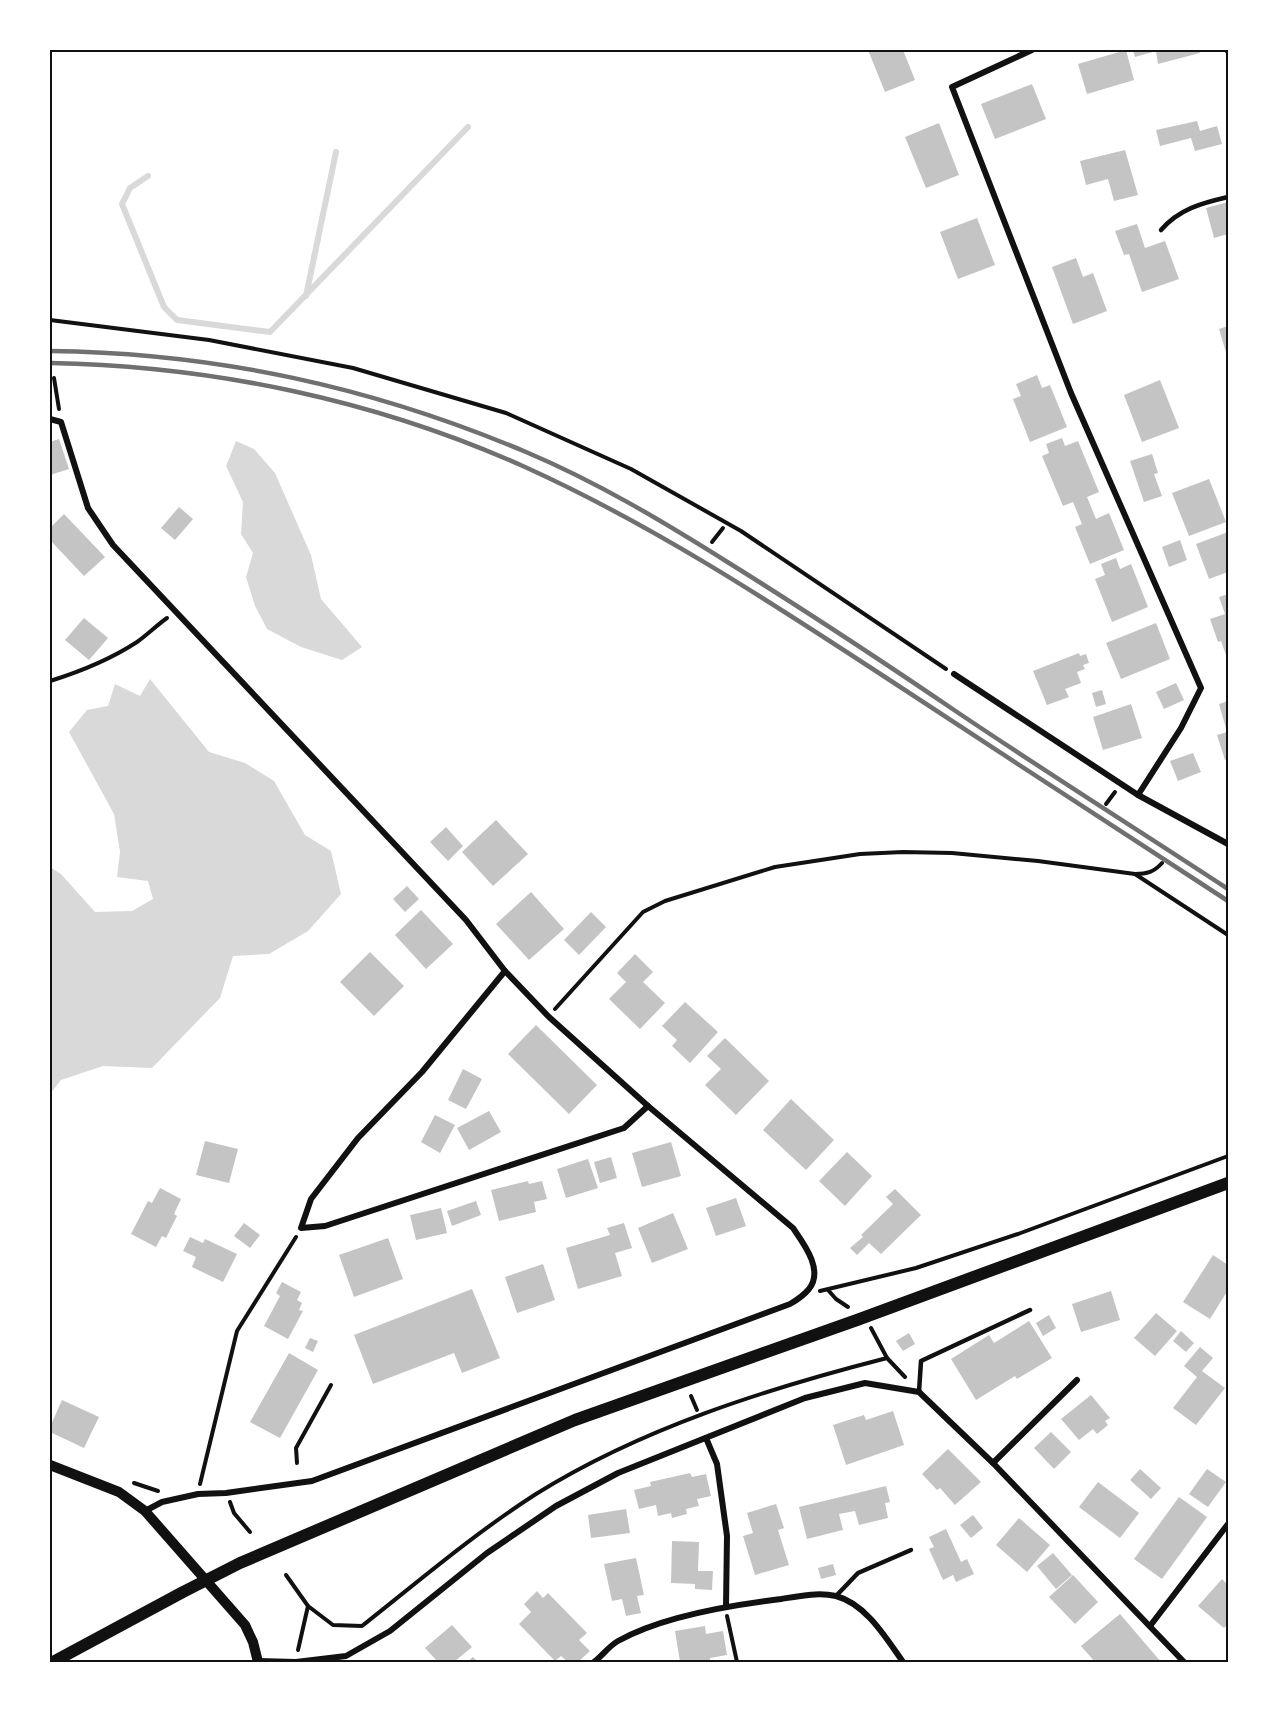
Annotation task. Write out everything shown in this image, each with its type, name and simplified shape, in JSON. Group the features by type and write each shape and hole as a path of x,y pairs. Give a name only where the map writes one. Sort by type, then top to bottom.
{"main road":[{"path":"50,1654 60,1661 240,1563 575,1420 857,1320 1228,1183"}],"street":[{"path":"1032,50 952,87 1071,393 1201,688 1181,728 1138,795"},
{"path":"50,419 61,422 88,508 113,544 466,920 505,971 549,1017 648,1106 793,1228 808,1251 814,1272 814,1282 807,1292 790,1304 312,1481 226,1493 198,1494 162,1502 146,1511"},
{"path":"954,674 1138,795 1228,844"},
{"path":"505,971 422,1072 358,1138 311,1199 301,1228 325,1226 624,1128 648,1106"},
{"path":"993,1463 1077,1380"},
{"path":"50,1465 119,1492 146,1511 245,1625 258,1661 296,1662 346,1656 390,1631 487,1553 556,1506 618,1473 804,1398 865,1383 919,1392 993,1463 1184,1662"},
{"path":"706,1438 717,1464 727,1536 726,1606"},
{"path":"1150,1626 1228,1524"},
{"path":"594,1662 617,1642 657,1625 726,1606 813,1594 836,1596 853,1604 873,1621 903,1662"}],"lane":[{"path":"1161,230 1171,218 1180,213 1228,197"},
{"path":"919,1392 921,1361 1030,1310"},
{"path":"836,1596 858,1573 911,1550"}],"path":[{"path":"50,312 50,343"},
{"path":"50,320 209,340 353,368 506,413 631,469 741,531 954,674"},
{"path":"54,378 61,422"},
{"path":"712,542 723,528"},
{"path":"50,681 67,676 138,641 175,610"},
{"path":"549,1017 644,912 675,897 775,867 860,854 903,852 952,853 1077,865 1135,874 1147,874 1156,870 1162,863"},
{"path":"1135,874 1228,935"},
{"path":"807,1292 828,1290 916,1268 1018,1234 1228,1156"},
{"path":"198,1494 237,1331 301,1228"},
{"path":"828,1290 847,1307 857,1320"},
{"path":"872,1330 886,1358"},
{"path":"297,1463 296,1448 331,1385"},
{"path":"691,1396 697,1410"},
{"path":"226,1493 234,1513 250,1532"},
{"path":"285,1575 308,1606 296,1662"},
{"path":"726,1606 737,1662"}],"shaded area":[{"path":"236,441 254,449 275,473 311,555 321,599 362,647 342,660 301,647 267,629 255,606 246,577 253,553 241,534 243,502 226,466"},
{"path":"150,679 209,752 245,763 274,781 305,835 331,851 341,894 308,931 269,954 233,956 220,998 152,1068 103,1066 61,1080 50,1094 50,867 61,874 95,912 132,911 153,899 148,881 117,877 120,852 114,814 69,732 87,710 108,706 115,684 140,696"}],"building":[{"path":"868,50 903,50 915,80 885,92"},
{"path":"1126,50 1134,80 1087,94 1078,64"},
{"path":"1133,50 1199,50 1200,53 1158,64 1156,51 1135,57"},
{"path":"1032,84 1046,119 995,139 981,104"},
{"path":"1197,121 1200,131 1217,126 1222,144 1195,151 1191,138 1160,146 1156,130"},
{"path":"939,123 959,175 926,188 905,137"},
{"path":"1125,150 1138,195 1114,201 1108,179 1086,185 1080,161"},
{"path":"1228,202 1228,234 1214,238 1206,208"},
{"path":"977,218 995,265 958,279 940,232"},
{"path":"1137,224 1145,248 1165,241 1179,279 1142,292 1129,254 1124,255 1115,231"},
{"path":"1076,258 1083,277 1093,273 1107,311 1073,324 1052,267"},
{"path":"1228,326 1228,359 1219,329"},
{"path":"1037,375 1042,388 1050,385 1067,427 1030,442 1013,399 1021,396 1016,384"},
{"path":"1160,380 1179,428 1142,442 1124,395"},
{"path":"1062,438 1065,446 1078,441 1099,492 1087,497 1096,519 1109,513 1124,550 1090,564 1075,527 1082,524 1073,502 1063,506 1042,456 1049,453 1046,444"},
{"path":"59,439 69,469 50,475 50,442"},
{"path":"1152,454 1158,473 1154,474 1162,496 1144,502 1130,461"},
{"path":"1209,479 1226,522 1189,536 1172,493"},
{"path":"179,507 193,519 175,540 161,528"},
{"path":"64,514 105,557 84,576 50,540 50,528"},
{"path":"1228,532 1228,572 1209,579 1196,544"},
{"path":"1180,540 1187,560 1169,567 1162,547"},
{"path":"1116,558 1120,569 1131,564 1148,607 1112,622 1095,579 1105,575 1101,564"},
{"path":"1228,594 1228,661 1210,619 1225,614 1219,597"},
{"path":"84,618 108,638 89,660 65,640"},
{"path":"1156,623 1170,659 1121,679 1106,643"},
{"path":"1079,653 1080,656 1086,654 1089,663 1083,665 1085,669 1077,672 1081,683 1065,689 1069,697 1047,705 1033,671"},
{"path":"1176,683 1184,700 1164,709 1156,692"},
{"path":"1102,690 1106,704 1096,707 1092,693"},
{"path":"1228,701 1228,759 1225,760 1217,735 1227,732 1219,704"},
{"path":"1131,704 1142,738 1103,750 1093,717"},
{"path":"1193,753 1201,772 1178,781 1170,761"},
{"path":"496,820 528,854 493,886 462,852"},
{"path":"446,827 463,846 448,861 430,842"},
{"path":"407,886 419,899 405,912 393,899"},
{"path":"531,892 564,929 529,960 496,924"},
{"path":"421,910 453,944 426,969 395,935"},
{"path":"591,912 606,927 579,955 564,940"},
{"path":"370,952 404,986 374,1016 340,982"},
{"path":"635,954 653,972 643,982 665,1003 640,1029 609,999 626,982 617,973"},
{"path":"685,1002 718,1032 690,1063 672,1046 677,1040 662,1026"},
{"path":"536,1025 597,1085 569,1114 508,1054"},
{"path":"725,1038 769,1081 736,1115 705,1085 721,1069 707,1056"},
{"path":"463,1069 482,1079 466,1109 448,1100"},
{"path":"791,1099 834,1140 806,1170 763,1130"},
{"path":"489,1111 501,1132 469,1150 457,1128"},
{"path":"435,1115 455,1125 440,1153 421,1142"},
{"path":"205,1141 238,1149 229,1183 196,1175"},
{"path":"671,1142 681,1176 642,1187 632,1153"},
{"path":"847,1152 872,1176 845,1206 819,1181"},
{"path":"611,1157 617,1178 600,1183 594,1162"},
{"path":"588,1159 598,1188 566,1198 557,1169"},
{"path":"528,1181 529,1184 542,1181 547,1199 534,1202 536,1212 499,1221 491,1190"},
{"path":"160,1188 181,1199 174,1214 177,1216 166,1238 162,1236 156,1247 131,1234 148,1201 152,1203"},
{"path":"895,1189 921,1215 881,1254 869,1243 857,1255 850,1248 893,1204 886,1197"},
{"path":"736,1198 746,1226 716,1236 706,1208"},
{"path":"476,1201 481,1215 452,1226 447,1211"},
{"path":"441,1208 447,1233 416,1240 410,1215"},
{"path":"673,1213 688,1249 652,1263 638,1228"},
{"path":"244,1223 260,1235 250,1248 234,1236"},
{"path":"624,1223 632,1248 615,1253 622,1276 578,1289 566,1248 610,1235 607,1228"},
{"path":"190,1237 203,1243 205,1239 237,1254 223,1282 192,1267 196,1257 183,1251"},
{"path":"388,1238 403,1279 354,1297 339,1255"},
{"path":"1213,1255 1228,1265 1228,1290 1210,1319 1183,1302"},
{"path":"543,1264 555,1300 517,1313 505,1277"},
{"path":"282,1282 301,1292 297,1300 302,1303 299,1310 303,1311 288,1339 264,1326 280,1296 276,1293"},
{"path":"472,1289 500,1358 462,1373 454,1353 373,1384 354,1335"},
{"path":"1111,1291 1120,1320 1081,1332 1072,1304"},
{"path":"1156,1313 1177,1331 1155,1356 1134,1338"},
{"path":"1049,1315 1056,1328 1043,1336 1036,1323"},
{"path":"1029,1321 1052,1358 1017,1379 1015,1376 976,1400 951,1359 989,1335 994,1343"},
{"path":"1181,1331 1194,1343 1186,1352 1173,1341"},
{"path":"909,1333 915,1344 903,1351 896,1341"},
{"path":"310,1338 318,1341 313,1352 305,1348"},
{"path":"1200,1347 1213,1358 1202,1371 1225,1388 1196,1425 1173,1408 1197,1377 1184,1366"},
{"path":"289,1353 318,1370 280,1438 250,1422"},
{"path":"1091,1395 1110,1418 1105,1421 1108,1425 1097,1434 1093,1429 1079,1440 1061,1419"},
{"path":"62,1400 99,1417 84,1448 50,1432"},
{"path":"893,1411 904,1445 846,1465 833,1425 864,1415 866,1420"},
{"path":"1051,1432 1071,1452 1054,1469 1034,1448"},
{"path":"948,1449 981,1482 955,1505 940,1488 937,1490 922,1474"},
{"path":"1140,1469 1161,1488 1151,1499 1130,1480"},
{"path":"1207,1469 1226,1482 1208,1507 1189,1494"},
{"path":"690,1473 692,1477 706,1474 711,1496 697,1499 699,1506 686,1509 687,1514 672,1518 671,1513 658,1516 656,1505 639,1509 634,1490 651,1486 650,1482"},
{"path":"1098,1482 1139,1513 1120,1538 1079,1507"},
{"path":"886,1486 890,1502 885,1503 888,1518 859,1525 855,1511 839,1514 843,1530 807,1539 799,1507"},
{"path":"1179,1497 1207,1517 1162,1579 1134,1559"},
{"path":"776,1504 784,1528 778,1530 789,1565 755,1575 743,1536 753,1533 747,1513"},
{"path":"626,1509 630,1533 591,1538 588,1515"},
{"path":"973,1515 983,1528 971,1538 960,1525"},
{"path":"1019,1518 1050,1545 1027,1572 996,1545"},
{"path":"946,1529 961,1562 967,1559 974,1574 956,1582 953,1575 943,1580 929,1549 934,1547 929,1537"},
{"path":"672,1541 699,1542 698,1571 713,1571 712,1590 695,1589 695,1584 671,1583"},
{"path":"1053,1553 1072,1575 1056,1589 1037,1566"},
{"path":"636,1558 644,1595 637,1596 641,1613 626,1616 622,1599 612,1601 604,1564"},
{"path":"833,1564 836,1575 821,1579 818,1568"},
{"path":"1073,1575 1098,1602 1075,1624 1049,1597"},
{"path":"1222,1579 1228,1585 1228,1624 1224,1628 1198,1606"},
{"path":"537,1591 543,1598 548,1593 587,1633 579,1640 590,1651 578,1662 568,1662 561,1656 555,1661 519,1624 531,1612 524,1604"},
{"path":"1120,1614 1161,1662 1095,1662 1081,1646"},
{"path":"452,1625 472,1647 454,1662 438,1662 425,1648"},
{"path":"705,1626 706,1634 723,1631 727,1655 710,1658 710,1662 680,1662 675,1631"},
{"path":"473,1657 478,1662 467,1662"}],"waterway":[{"path":"148,176 130,188 122,204 164,307 177,320 270,332 468,127"},
{"path":"306,296 336,152"}],"railway":[{"path":"50,351 173,358 293,378 410,409 468,429 579,476 630,503 758,581 1228,889"},
{"path":"50,363 172,371 293,391 352,405 411,423 468,443 525,467 664,538 753,592 1228,901"}]}
